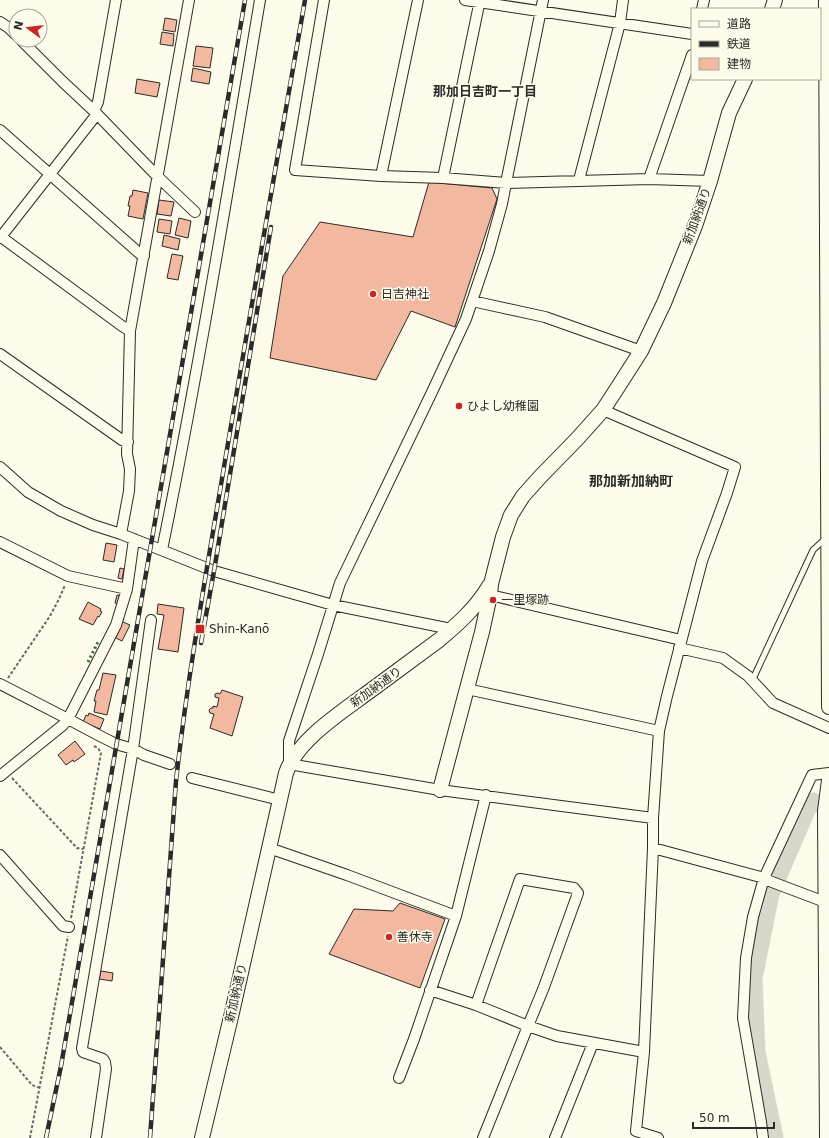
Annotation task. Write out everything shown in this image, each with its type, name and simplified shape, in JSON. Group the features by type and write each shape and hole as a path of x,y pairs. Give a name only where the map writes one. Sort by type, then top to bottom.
{"street":[{"path":"104,0 115,2 96,113 0,237 130,331"},
{"path":"121,534 129,491 130,469 128,442 130,331 189,0"},
{"path":"162,550 221,233 260,0"},
{"path":"324,0 295,170 506,183 649,179 710,181"},
{"path":"381,176 418,0"},
{"path":"465,0 480,1 691,34"},
{"path":"542,0 502,204 489,251 466,319 340,583 289,741 289,764 440,790 653,818"},
{"path":"579,180 620,23 623,0"},
{"path":"826,0 829,707"},
{"path":"443,178 480,1"},
{"path":"29,48 195,212"},
{"path":"649,179 691,58"},
{"name":"新加納通り","path":"603,410 641,351 664,303 695,226 710,181 729,113 745,80"},
{"path":"0,130 144,256"},
{"path":"472,300 505,309 545,317 641,351"},
{"path":"0,354 122,440 128,442"},
{"path":"440,790 482,632 490,590 503,537 511,515 523,496 540,477 603,410 735,467 702,561 659,731 653,818 644,1052 635,1134 658,1138"},
{"path":"0,467 28,492 61,511 214,571 333,605 452,629"},
{"path":"3,774 63,725 68,719 116,625 127,589 134,539"},
{"path":"0,542 68,576 127,589"},
{"path":"490,590 680,644 723,658 752,681 773,703 829,728"},
{"name":"新加納通り","path":"202,1138 289,764 303,745 332,719 439,640 475,607 490,590"},
{"path":"96,1138 106,1069 105,1062 103,1059 83,1052 82,1048 133,749 151,620"},
{"path":"2,685 116,744 133,749 144,755 170,764"},
{"path":"467,689 659,731"},
{"path":"763,1138 743,1018 746,958 753,917 812,775 829,773"},
{"path":"192,778 280,800"},
{"path":"827,1138 827,810 829,780"},
{"path":"399,1078 456,916 486,795"},
{"path":"269,848 347,875 456,916"},
{"path":"653,848 768,880 827,902"},
{"path":"0,854 63,926 69,927"},
{"path":"476,1005 520,879 574,888 578,893 544,987 483,1138"},
{"path":"430,990 476,1005 557,1036 644,1052"},
{"path":"555,1138 593,1043"}],"lane":[{"path":"752,681 813,550 828,536"}],"path":[{"path":"2,685 50,616 68,576"},
{"path":"3,774 78,848 83,849"},
{"path":"0,1047 32,1085 40,1088"}],"building":[{"path":"165,18 177,20 175,32 163,30"},
{"path":"162,32 174,34 173,46 160,44"},
{"path":"196,46 213,48 210,68 193,66"},
{"path":"193,68 211,72 209,84 191,81"},
{"path":"137,79 160,83 157,97 135,93"},
{"name":"日吉神社","path":"429,182 492,188 497,199 455,327 411,311 376,380 270,358 283,276 320,222 413,237"},
{"path":"133,190 148,193 143,219 128,216 130,206 128,206"},
{"path":"159,200 174,202 171,216 157,214"},
{"path":"179,218 191,221 188,238 175,235"},
{"path":"159,219 172,221 170,234 157,232"},
{"path":"164,235 180,239 178,250 162,246"},
{"path":"172,254 183,256 178,280 167,278"},
{"path":"106,543 117,545 114,562 103,560"},
{"path":"120,568 124,569 122,579 118,578"},
{"path":"117,595 121,596 118,604 115,603"},
{"path":"88,602 101,609 100,611 102,612 93,625 79,619"},
{"path":"158,604 184,608 178,652 158,649 164,615 157,614"},
{"path":"121,621 130,625 122,641 114,637"},
{"path":"103,673 116,675 107,715 94,712 96,701 94,701 97,690 99,690"},
{"path":"222,690 243,697 232,736 210,728 214,714 210,713 209,710 213,708 213,706 217,707 219,698 215,697 215,694 220,694"},
{"path":"89,713 104,719 100,729 83,722 86,715 88,716"},
{"path":"75,741 85,754 74,762 73,760 66,765 58,755"},
{"name":"善休寺","path":"400,903 445,919 420,988 329,954 354,909 393,911"},
{"path":"101,971 113,973 112,981 99,979"}],"waterway":[{"path":"774,1138 756,1052 753,979 770,894 807,808 813,802"}],"railway":[{"path":"46,1138 61,1066 245,0"},
{"path":"150,1138 176,781 186,699 226,455 305,0"},
{"path":"201,643 271,227"}],"hedge":[{"path":"88,662 99,640"}],"place":[{"name":"日吉神社","path":"373,294"},
{"name":"ひよし幼稚園","path":"459,406"},
{"name":"一里塚跡","path":"493,600"},
{"name":"Shin-Kanō","path":"200,629"},
{"name":"善休寺","path":"389,937"}],"district":[{"name":"那加日吉町一丁目","path":"485,91"},
{"name":"那加新加納町","path":"631,481"}]}
